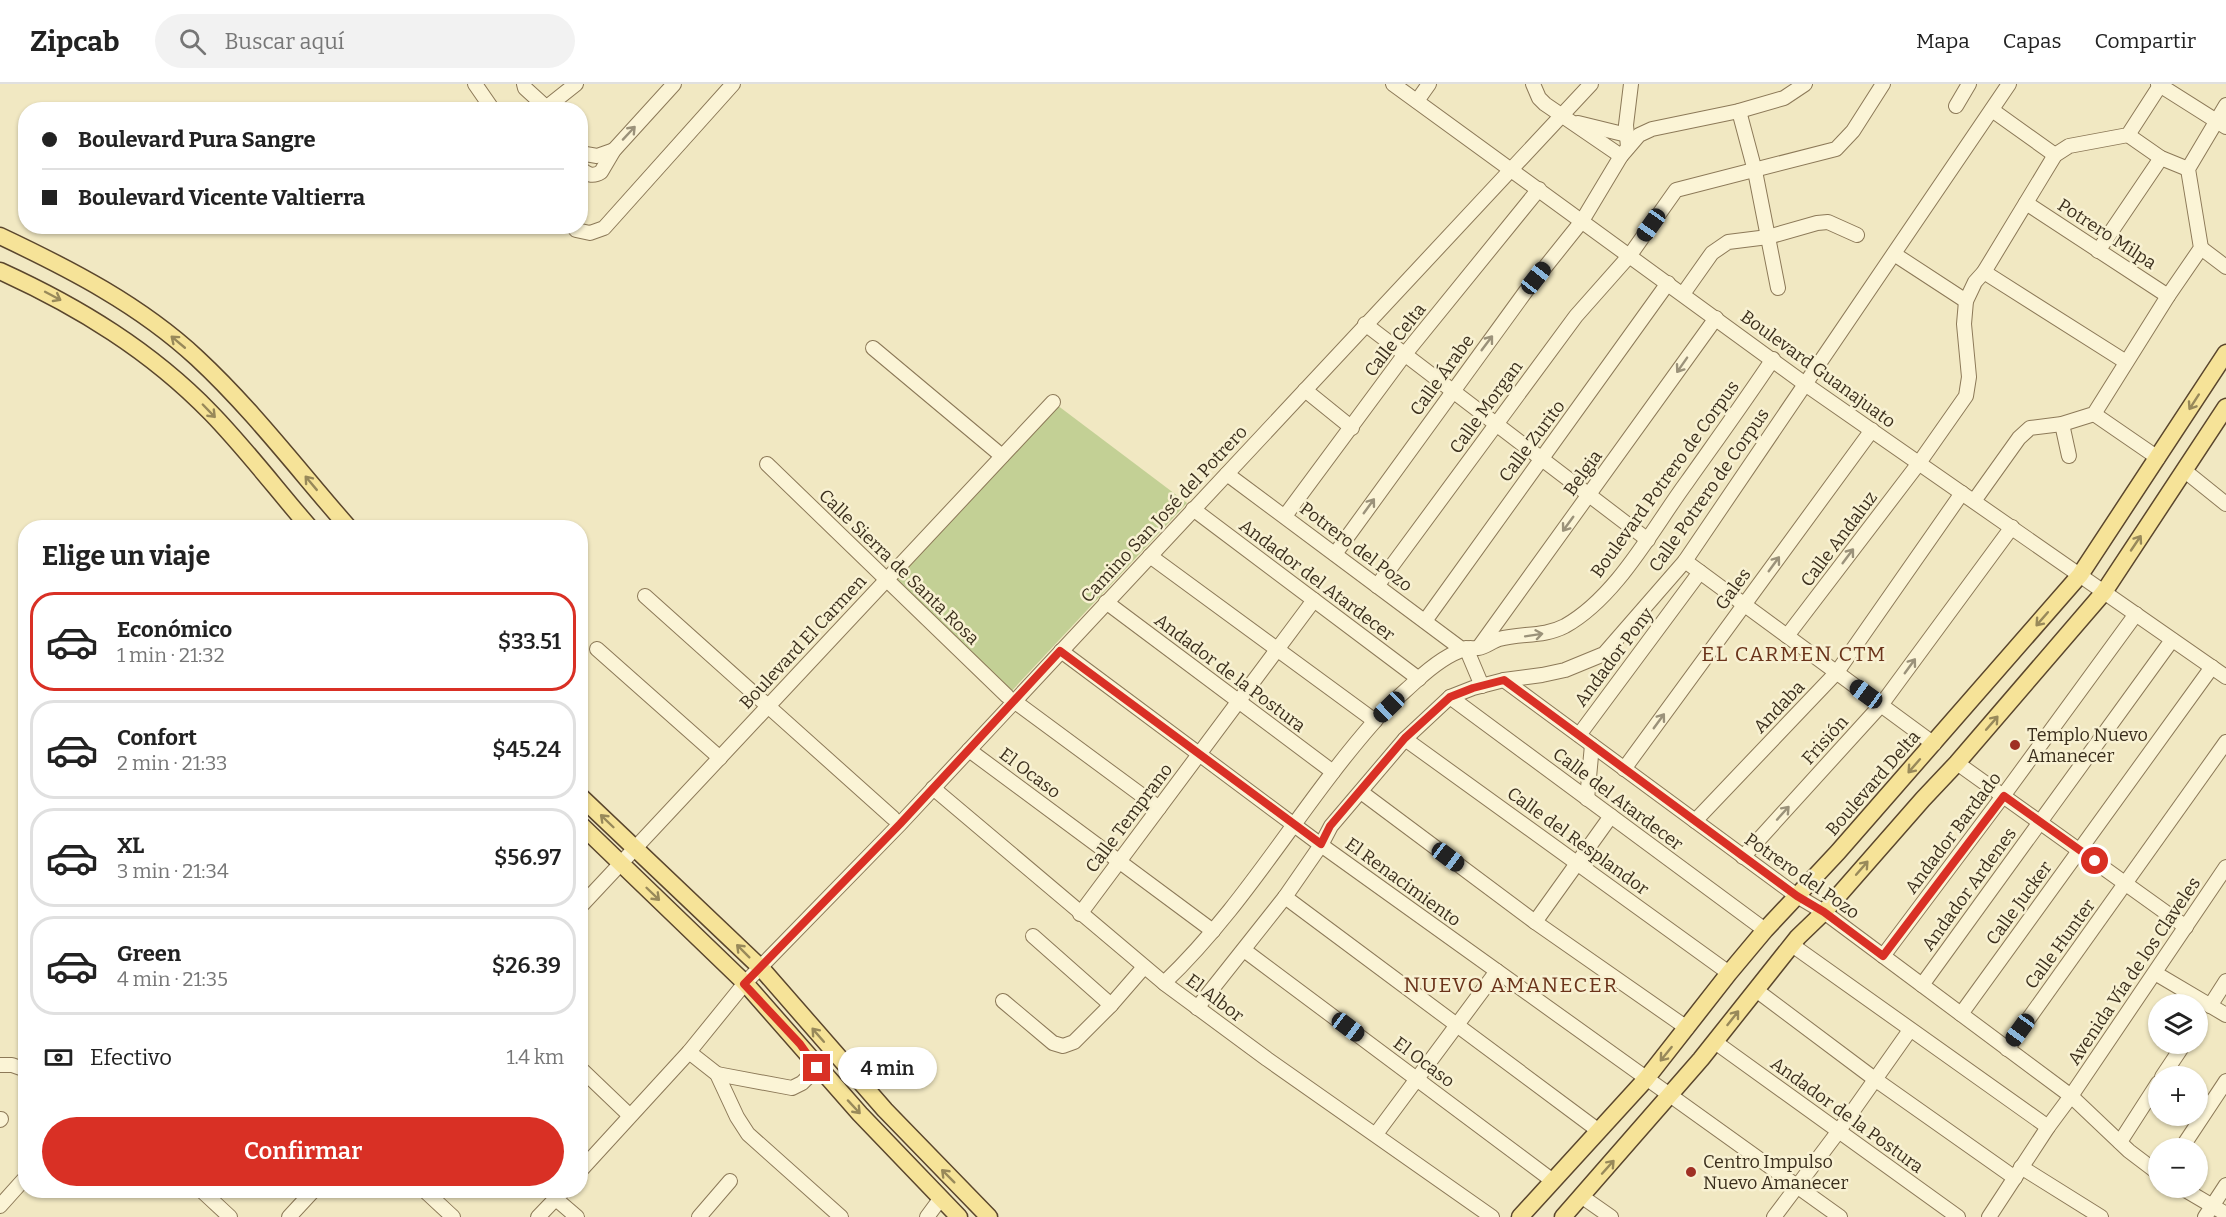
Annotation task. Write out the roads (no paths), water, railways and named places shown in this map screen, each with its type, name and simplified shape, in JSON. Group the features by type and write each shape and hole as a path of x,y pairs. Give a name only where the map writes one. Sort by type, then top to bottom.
{"main road":[{"path":"0,236 87,278 167,333 197,357 275,440 342,520"},
{"path":"0,271 55,297 109,328 161,367 212,414 303,520"},
{"name":"Boulevard Delta","path":"1520,1217 1646,1079 1765,930 1934,744 2080,575 2226,353"},
{"path":"1563,1217 1670,1096 1792,945 1958,763 2104,592 2226,407"},
{"path":"588,804 761,968 885,1110 989,1217"},
{"path":"588,832 744,984 800,1044 817,1068 959,1217"}],"street":[{"path":"475,84 487,102"},
{"path":"524,84 530,94 540,102"},
{"path":"555,102 576,84"},
{"path":"588,174 597,175 605,168 614,150 674,84"},
{"path":"588,233 604,228 733,84"},
{"name":"Boulevard Guanajuato","path":"1393,84 1801,381 2226,677"},
{"path":"1417,101 1429,84"},
{"path":"1533,84 1539,98 1564,118 1626,146"},
{"name":"Camino San José del Potrero","path":"588,1163 689,1052 744,984 969,750 1010,699 1060,651 1150,556 1511,169 1564,118 1591,84"},
{"path":"1626,146 1631,84"},
{"path":"1626,146 1639,135 1652,129 1739,111 1784,98 1804,84"},
{"name":"Calle Morgan","path":"1377,585 1576,316 1630,255 1676,189 1836,149 1853,131 1883,84"},
{"path":"1956,106 1970,84"},
{"name":"Calle Potrero de Corpus","path":"1197,1008 1285,897 1317,842 1330,826 1405,738 1450,697 1504,680 1565,670 1604,654 1685,561 1801,381 1894,254 2009,84"},
{"path":"2128,135 2160,84 2222,124"},
{"path":"2226,105 2222,124 2188,169 2201,248 2226,267"},
{"path":"1992,110 2055,155"},
{"path":"1739,111 1755,171 1778,288"},
{"path":"1564,118 1626,146"},
{"path":"1894,254 1966,301 1975,282 1984,272 2055,155 2070,146 2128,135 2161,158 2188,169"},
{"name":"Calle Árabe","path":"1335,554 1452,390 1582,221 1626,146"},
{"path":"588,154 597,156 614,150"},
{"path":"2098,251 2161,158"},
{"name":"Calle Celta","path":"1285,516 1405,354 1539,189"},
{"name":"Potrero Milpa","path":"2026,203 2168,296"},
{"path":"1683,294 1712,253 1719,246 1728,242 1768,237 1828,222 1857,236"},
{"path":"2158,458 2094,414 2201,248"},
{"path":"1984,272 2126,362"},
{"name":"Calle Zurito","path":"1425,621 1668,283"},
{"name":"Calle Andaluz","path":"1787,636 1919,463 1966,396 1969,387 1964,324 1966,301"},
{"name":"Belgia","path":"1469,649 1589,495 1716,318"},
{"path":"1365,324 1648,540"},
{"path":"873,348 1002,456"},
{"name":"Boulevard Potrero de Corpus","path":"1164,983 1214,931 1297,825 1333,772 1375,721 1419,679 1445,659 1469,649 1498,639 1550,632 1572,621 1600,599 1648,540 1686,483 1778,363"},
{"path":"1305,390 1352,428"},
{"name":"Boulevard El Carmen","path":"588,899 1053,402"},
{"name":"Andaba","path":"1695,821 1837,672 1968,497 2019,438 2031,428 2062,424 2094,414"},
{"path":"2062,424 2069,456"},
{"name":"Gales","path":"1624,769 1872,430"},
{"name":"Calle Sierra de Santa Rosa","path":"766,464 1010,699 1159,808"},
{"path":"2185,471 2226,504"},
{"name":"Potrero del Pozo","path":"1227,474 1425,621 1469,649"},
{"name":"Andador del Atardecer","path":"1193,509 1419,679"},
{"name":"Frisión","path":"1743,857 1881,705 2012,527"},
{"path":"1150,556 1375,721"},
{"path":"1685,561 1934,744"},
{"name":"Andador Pony","path":"1579,735 1700,572"},
{"path":"645,596 893,818"},
{"name":"Calle Temprano","path":"1080,914 1314,600"},
{"name":"Andador de la Postura","path":"1106,602 1333,772"},
{"name":"Andador Bardado","path":"1883,956 2004,796 2136,614"},
{"name":"Andador Ardenes","path":"1922,985 2172,640"},
{"path":"597,649 720,758"},
{"path":"1469,649 1482,686"},
{"name":"El Renacimiento","path":"1060,651 1317,842 1840,1217"},
{"name":"Calle Jucker","path":"1961,1014 2212,667"},
{"name":"Potrero del Pozo","path":"1504,680 1743,857 1797,896 1824,912 2071,1096 2148,1165"},
{"name":"Calle del Atardecer","path":"1450,697 1765,930"},
{"name":"Calle del Resplandor","path":"1405,738 1729,973"},
{"name":"Calle Hunter","path":"2007,1049 2226,742"},
{"path":"1587,799 1592,745"},
{"name":"El Ocaso","path":"969,750 1214,931"},
{"path":"1958,763 2186,927"},
{"name":"El Albor","path":"933,788 1164,983 1267,1059 1492,1217"},
{"path":"1361,792 1534,922 1687,1028"},
{"path":"1534,922 1611,816"},
{"name":"Avenida Vía de los Claveles","path":"1989,1217 2226,867"},
{"path":"1285,897 1599,1131"},
{"path":"1033,936 1111,1005"},
{"path":"1792,945 2048,1127"},
{"name":"El Ocaso","path":"1244,950 1553,1181"},
{"path":"1003,1001 1053,1042 1063,1046 1074,1042 1111,1005 1144,967"},
{"path":"1376,1134 1497,971"},
{"path":"2155,973 2226,1015"},
{"path":"2210,1006 2226,981"},
{"path":"1756,990 1876,1080 2018,1172 2101,1217"},
{"path":"1774,1217 1839,1132 1910,1030"},
{"name":"Andador de la Postura","path":"1714,1042 1958,1217"},
{"path":"689,1052 717,1074 737,1117 748,1134 841,1217"},
{"path":"0,1065 18,1067"},
{"path":"717,1074 792,1088 802,1083 817,1068"},
{"path":"588,1076 626,1112"},
{"path":"2188,1138 2226,1081"},
{"path":"2120,1142 2148,1099"},
{"path":"699,1217 730,1181"},
{"path":"2209,1212 2226,1185"},
{"path":"0,1206 18,1186"},
{"path":"1581,1196 1611,1217"},
{"path":"210,1198 230,1217"},
{"path":"288,1217 307,1198"},
{"path":"433,1198 453,1217"},
{"path":"538,1217 556,1198"},
{"path":"561,1198 577,1217"},
{"path":"927,1217 941,1198"},
{"path":"2193,1198 2209,1212 2226,1214"}],"place":[{"name":"Templo Nuevo Amanecer","path":"2015,745"},
{"name":"Centro Impulso Nuevo Amanecer","path":"1691,1172"}],"district":[{"name":"EL CARMEN CTM","path":"1794,654"},
{"name":"NUEVO AMANECER","path":"1511,985"}]}
